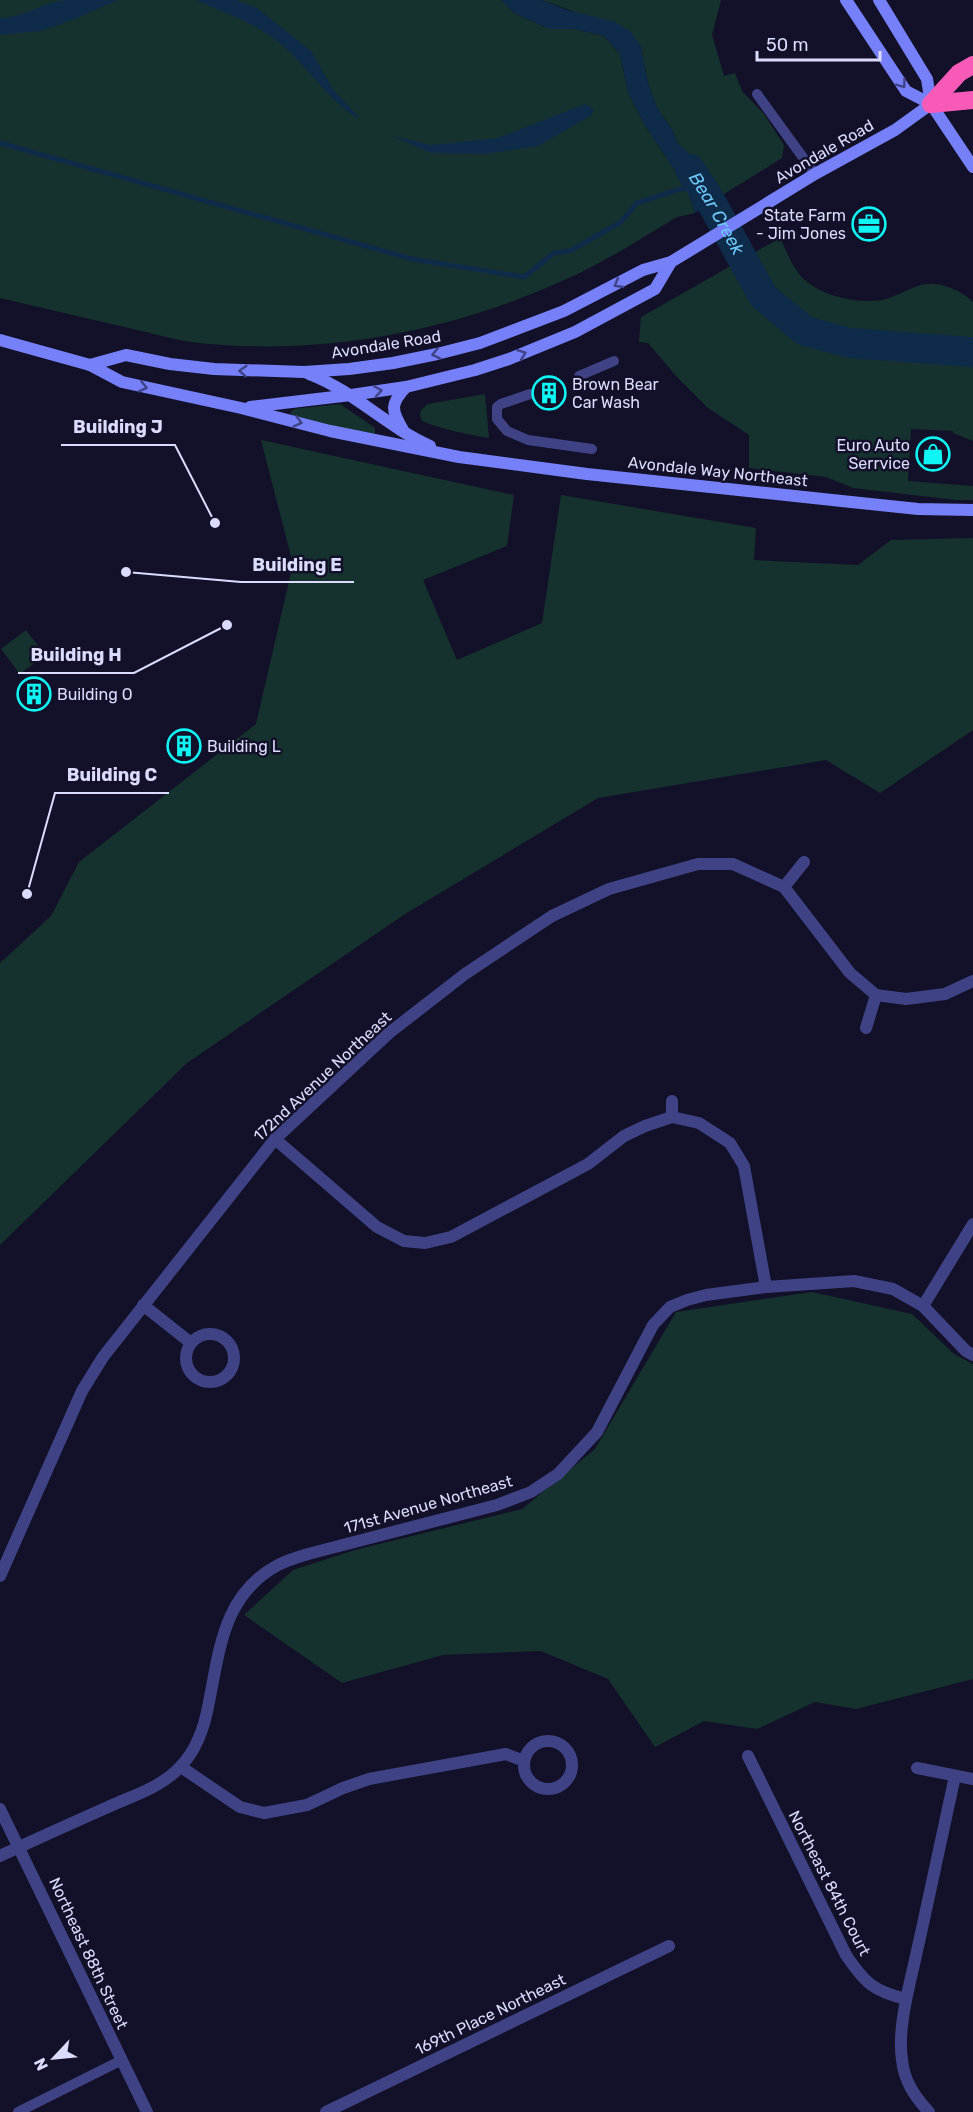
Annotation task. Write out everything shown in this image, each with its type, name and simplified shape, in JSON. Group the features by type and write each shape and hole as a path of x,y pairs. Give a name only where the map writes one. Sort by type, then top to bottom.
{"highway":[{"path":"931,104 959,73 973,65"},
{"path":"931,104 973,100"}],"main road":[{"path":"846,0 906,91 931,104"},
{"path":"879,0 927,79 931,104 973,167"},
{"name":"Avondale Road","path":"90,364 126,355 170,364 214,369 304,372 393,363 480,343 564,311 643,270 671,262 815,174 895,130 931,104"},
{"name":"Avondale Road","path":"242,408 406,387 498,363 575,332 655,289 671,262"},
{"path":"0,340 90,364"},
{"name":"Avondale Way Northeast","path":"90,364 122,382 242,408 330,431 459,457 588,474 841,501 973,510"},
{"name":"Avondale Way Northeast","path":"304,372 327,381 351,395 404,433 459,457"},
{"path":"404,433 393,411 397,396 406,387"}],"street":[{"path":"784,887 804,862"},
{"name":"172nd Avenue Northeast","path":"0,1576 82,1391 103,1357 275,1139 389,1033 465,974 552,916 609,889 698,864 733,864 784,887 850,973 876,995"},
{"path":"866,1028 876,995 906,999 945,994 973,981"},
{"path":"672,1101 672,1117"},
{"path":"275,1139 377,1227 404,1241 425,1243 451,1237 588,1164 624,1136 645,1126 672,1117 699,1123 730,1143 744,1166 766,1287"},
{"path":"922,1306 973,1224"},
{"name":"171st Avenue Northeast","path":"0,1856 147,1789 181,1767 205,1726 218,1653 227,1620 241,1596 257,1578 280,1563 308,1554 497,1505 531,1492 558,1474 597,1432 653,1325 670,1307 706,1295 766,1287 854,1281 893,1289 922,1306 966,1351 973,1355"},
{"path":"143,1305 191,1344"},
{"path":"208,1334 223,1338 229,1343 234,1358 229,1374 215,1382 207,1382 193,1376 185,1362 191,1344 200,1336 208,1334"},
{"path":"554,1742 561,1745 571,1757 571,1773 567,1780 554,1789 538,1787 526,1776 524,1761 532,1747 539,1743 554,1742"},
{"path":"181,1767 240,1807 264,1813 307,1805 369,1779 506,1754 524,1761"},
{"name":"Northeast 84th Court","path":"748,1756 846,1955 858,1974 874,1989 906,2000"},
{"path":"917,1768 973,1779"},
{"path":"929,2112 914,2095 901,2060 902,2038 906,2000 955,1776"},
{"name":"Northeast 88th Street","path":"0,1809 20,1846 147,2112"},
{"name":"169th Place Northeast","path":"326,2112 669,1946"}],"lane":[{"path":"757,94 815,174"},
{"path":"579,376 615,361"},
{"path":"530,394 497,407 497,418 501,423 525,432 593,446"},
{"path":"18,2112 122,2060"}],"green space":[{"path":"0,0 501,0 514,13 549,29 575,29 604,36 620,54 628,92 646,127 687,188 695,213 677,217 592,267 518,299 473,315 427,327 380,337 333,343 237,346 190,342 0,298"},
{"path":"541,0 721,0 712,35 724,76 735,73 742,91 764,114 784,145 782,158 721,196 708,181 705,168 677,143 673,131 657,108 648,83 641,46 570,10"},
{"path":"780,238 791,262 802,278 833,295 853,300 873,301 893,297 926,284 938,284 964,294 973,302 973,441 953,431 911,429 908,481 973,486 973,500 853,488 826,477 749,468 749,435 708,408 648,343 639,342 641,317"},
{"path":"485,394 489,438 422,421 421,410 428,404"},
{"path":"340,404 375,428 375,433 370,436 293,417 290,413 294,409"},
{"path":"261,440 514,495 507,546 423,580 457,660 542,623 561,495 756,528 754,560 858,565 891,540 973,538 973,730 880,793 826,760 598,798 405,914 187,1063 0,1245 0,963 51,916 79,862 256,724 293,564"},
{"path":"26,630 45,655 20,674 1,649"},
{"path":"812,1292 912,1314 954,1354 973,1364 973,1679 856,1709 815,1702 757,1729 704,1721 655,1747 608,1679 541,1651 443,1655 342,1683 244,1615 293,1570 355,1550 522,1509 595,1449 676,1312"}],"water":[{"path":"65,0 118,0 40,31 0,35 0,18 18,15"},
{"path":"196,0 236,0 257,8 311,51 334,91 359,117 356,118 334,100 276,40 247,23"},
{"path":"501,0 541,0 570,11 613,21 630,31 641,46 648,83 657,108 673,131 677,143 706,168 709,181 721,196 695,213 687,188 646,127 628,92 620,54 604,36 575,29 549,29 514,13"},
{"path":"585,104 594,109 592,115 538,146 485,154 431,153 392,136 431,145 498,138"}],"waterway":[{"path":"0,143 412,259 524,277 554,253 570,251 621,222 637,203 680,189 694,189"},
{"name":"Bear Creek","path":"690,169 710,200 763,296 805,331 850,343 973,352"}],"place":[{"name":"State Farm - Jim Jones","path":"869,224"},
{"name":"Brown Bear Car Wash","path":"549,393"},
{"name":"Euro Auto Serrvice","path":"933,454"},
{"name":"Building J","path":"215,523"},
{"name":"Building E","path":"126,572"},
{"name":"Building H","path":"227,625"},
{"name":"Building O","path":"34,694"},
{"name":"Building L","path":"184,746"},
{"name":"Building C","path":"27,894"}]}
